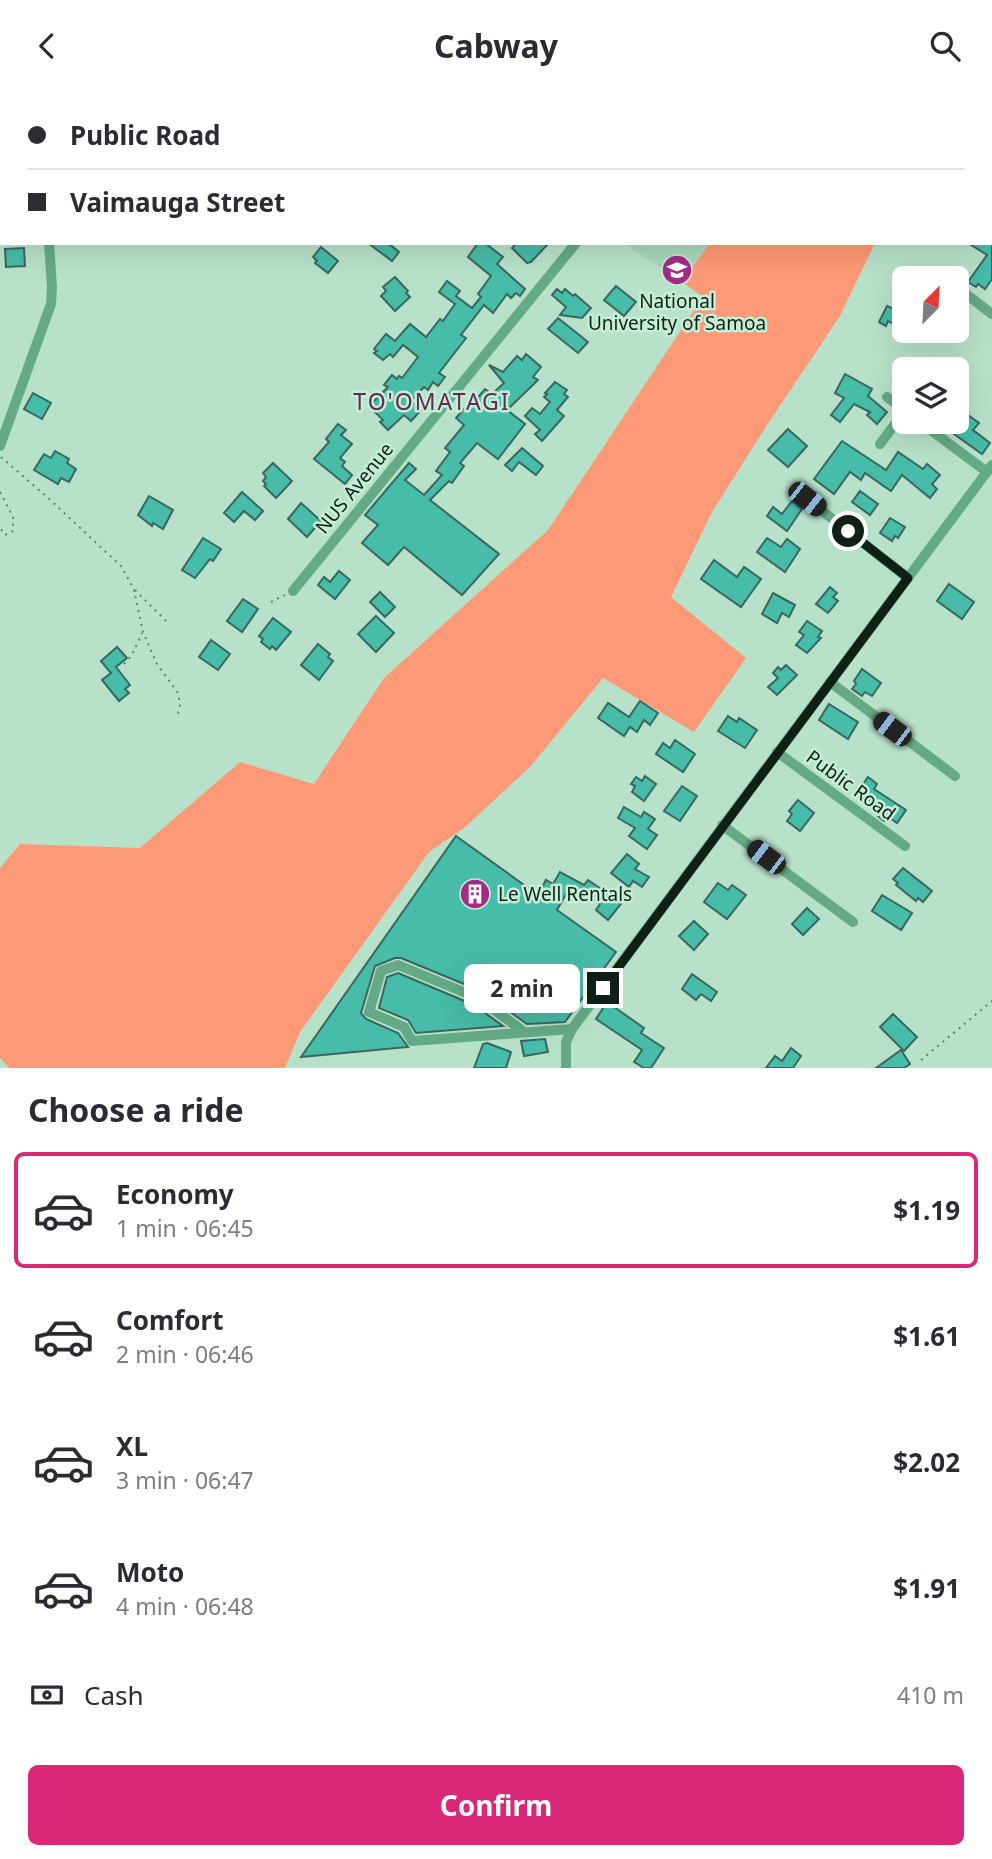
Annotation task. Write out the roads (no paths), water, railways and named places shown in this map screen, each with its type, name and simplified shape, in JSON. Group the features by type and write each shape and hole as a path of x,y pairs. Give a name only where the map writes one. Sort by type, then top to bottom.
{"street":[{"path":"0,446 51,304 49,245"},
{"name":"NUS Avenue","path":"293,591 574,245"},
{"path":"970,297 992,314"},
{"path":"887,397 892,401"},
{"path":"880,444 892,428"},
{"path":"566,1068 566,1042 572,1029 989,469 938,434"},
{"path":"807,499 908,578"},
{"path":"830,683 955,776"},
{"name":"Public Road","path":"777,752 905,846"},
{"path":"722,825 853,922"},
{"path":"523,1031 478,998 398,965 381,971 369,1012 404,1027 412,1041 572,1029"}],"place":[{"name":"National University of Samoa","path":"677,270"},
{"name":"Le Well Rentals","path":"475,894"}],"district":[{"name":"TO'OMATAGI","path":"432,401"}]}
